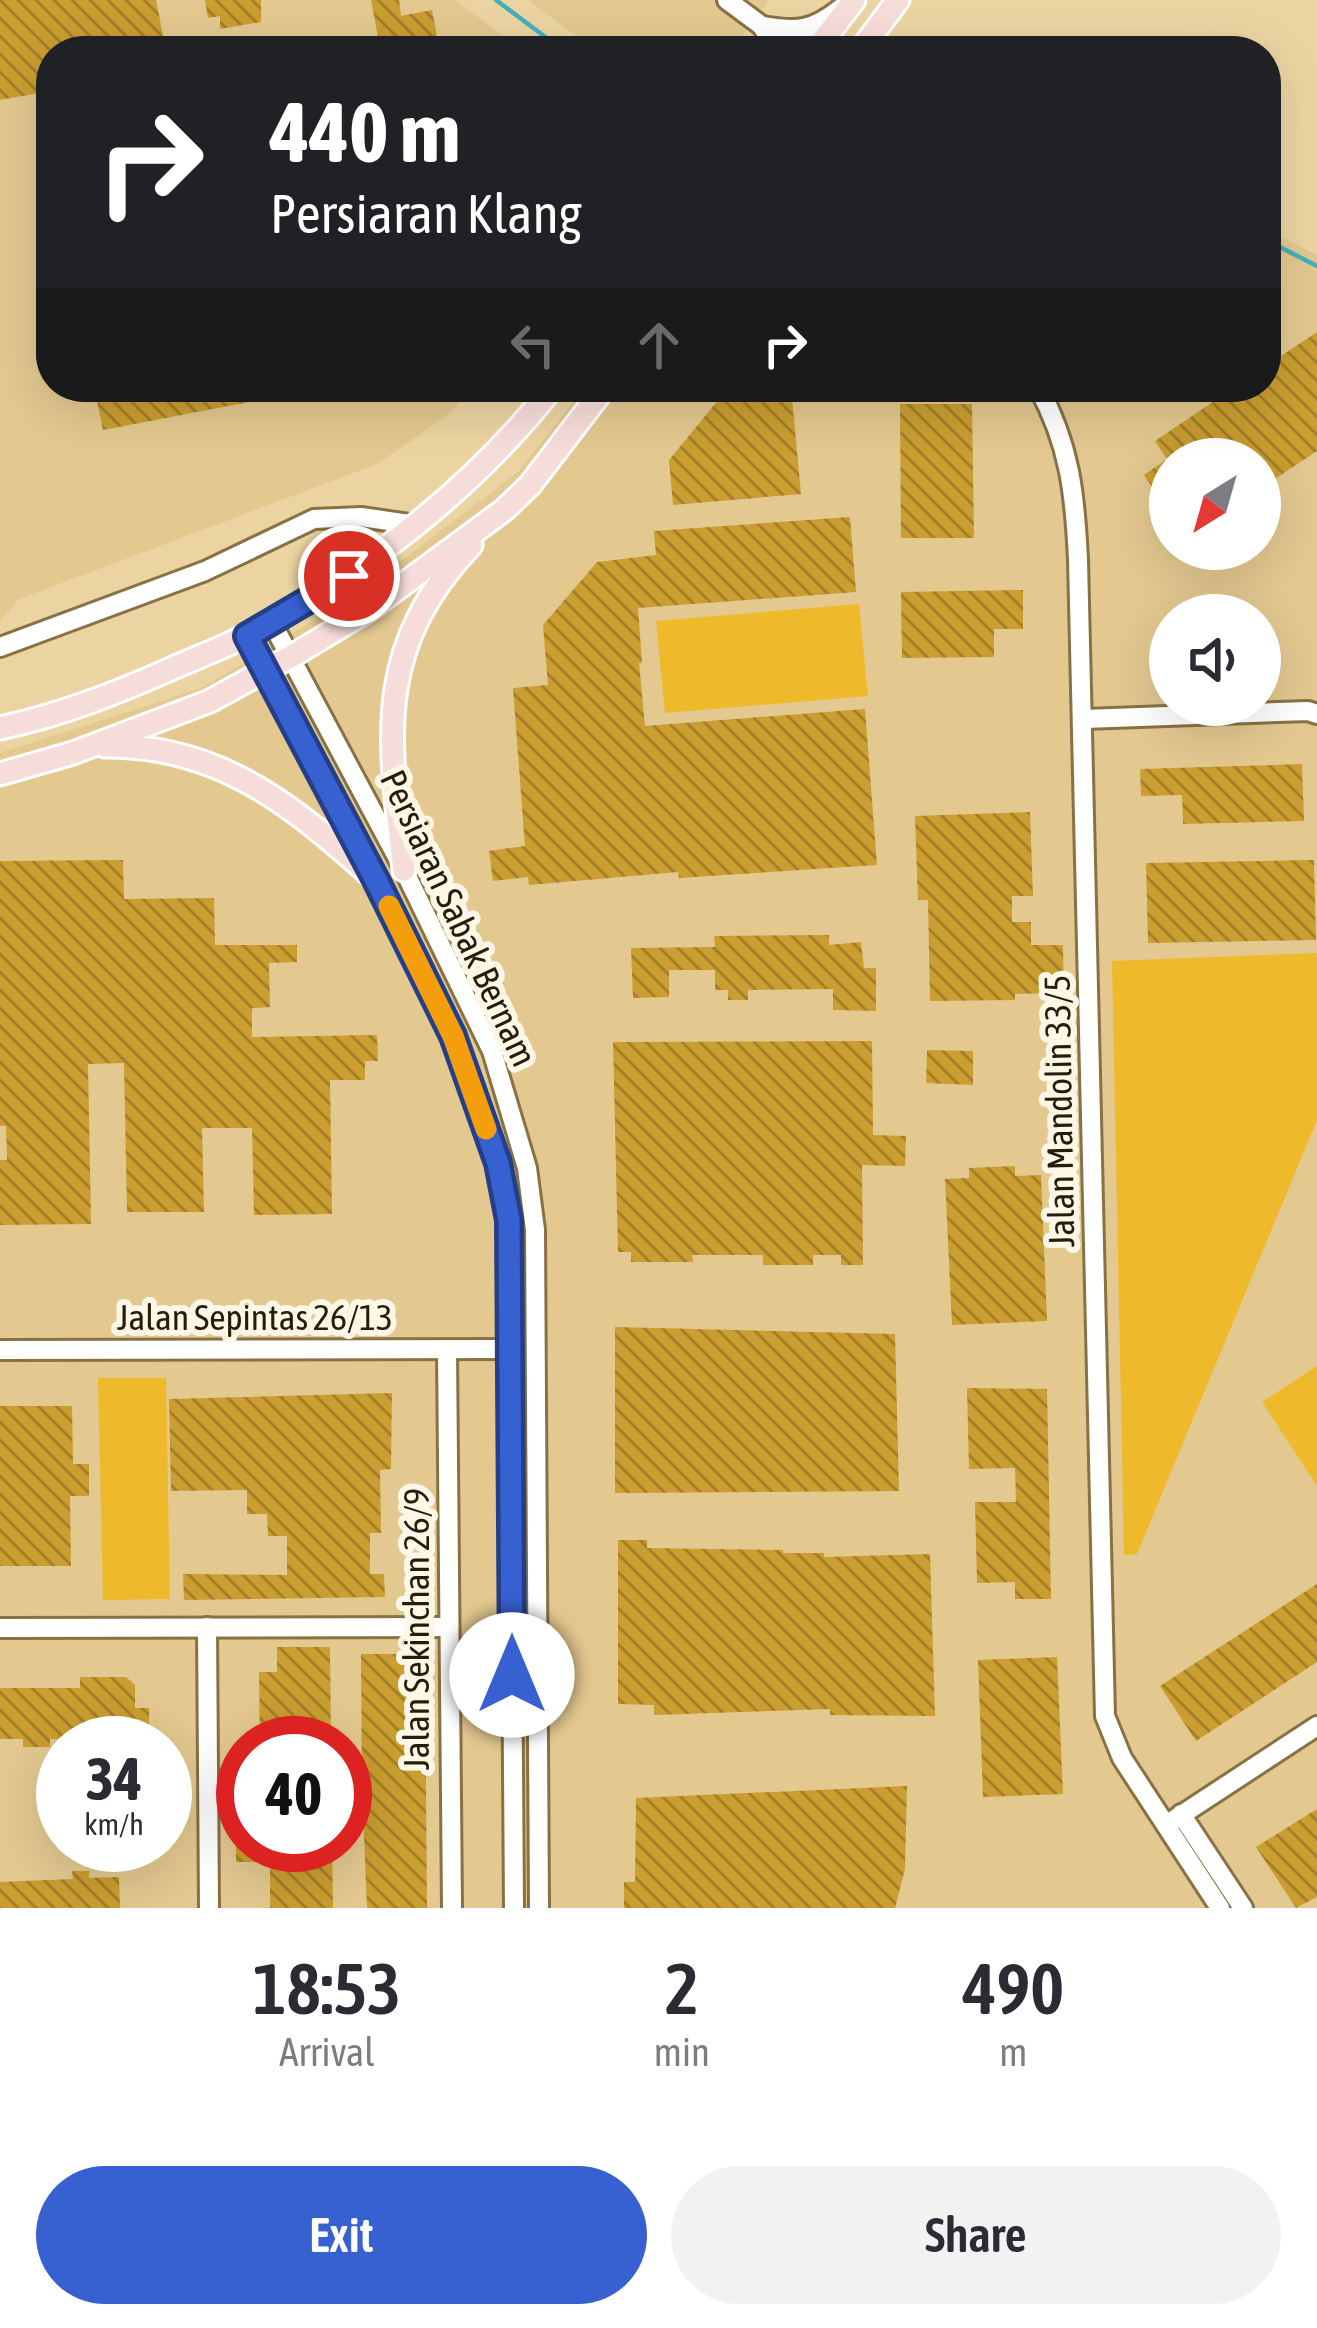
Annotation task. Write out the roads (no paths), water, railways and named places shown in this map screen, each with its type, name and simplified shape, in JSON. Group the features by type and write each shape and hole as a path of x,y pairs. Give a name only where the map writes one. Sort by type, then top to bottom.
{"main road":[{"path":"826,36 852,0"},
{"path":"871,36 898,0"},
{"path":"0,728 103,699 247,636 349,576 416,525 522,428 542,402"},
{"path":"404,870 391,718 397,676 415,623 463,554 530,484 593,402"},
{"path":"0,774 89,747 209,701 370,609 504,510"},
{"path":"89,747 181,755 244,778 307,820 376,880"}],"street":[{"path":"762,26 801,30 820,25 852,0"},
{"path":"739,3 768,36"},
{"name":"Jalan Mandolin 33/5","path":"1045,402 1071,470 1075,501 1084,719 1105,1716 1122,1758 1173,1820"},
{"path":"0,647 206,571 314,519 361,517 416,525"},
{"name":"Persiaran Sabak Bernam","path":"271,621 404,870 492,1051 527,1168 535,1230 539,1908"},
{"name":"Persiaran Sabak Bernam","path":"247,636 453,1036 498,1163 509,1220 514,1908"},
{"path":"1084,719 1317,714"},
{"name":"Jalan Sekinchan 26/9","path":"447,1349 452,1908"},
{"name":"Jalan Sepintas 26/13","path":"0,1350 510,1349"},
{"path":"207,1627 209,1908"},
{"path":"0,1628 449,1627"},
{"path":"1173,1820 1317,1726"},
{"path":"1173,1820 1220,1908"},
{"path":"1173,1820 1243,1908"}],"waterway":[{"path":"496,0 544,36"},
{"path":"1281,248 1317,266"}]}
